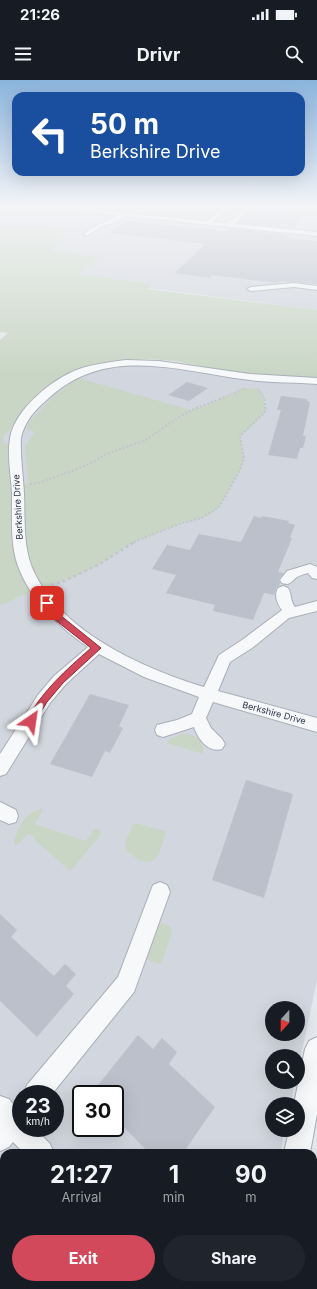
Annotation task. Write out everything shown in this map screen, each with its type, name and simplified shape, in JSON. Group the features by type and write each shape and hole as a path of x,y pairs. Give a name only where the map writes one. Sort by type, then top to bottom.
{"street":[{"path":"250,289 294,285 317,288"},
{"name":"Berkshire Drive","path":"317,381 258,378 148,361 124,362 84,371 67,378 56,386 22,418 16,434 20,549 30,578 57,617 97,648 139,668 208,695 317,725"},
{"path":"291,612 284,603 285,586 292,574 314,571"},
{"path":"163,730 180,726 198,718 224,659 247,644 277,619 291,612 317,606"},
{"path":"0,769 7,748 44,699 60,680 97,648"},
{"path":"198,718 204,732 216,744"},
{"path":"43,1085 126,984 160,892"},
{"path":"298,1149 317,1049"},
{"path":"9,1120 37,1149"}],"path":[{"path":"18,486 38,483 51,479 90,463 106,454 146,440 176,419 194,409 246,388"},
{"path":"37,590 64,581 98,564 130,544 179,524 202,518 219,507 240,470 244,458 240,436 258,421 266,410 261,392 252,388"}],"shaded area":[{"path":"94,261 317,261 317,310 148,288 152,285 76,274"},
{"path":"0,349 124,365 168,366 248,380 317,384 317,980 305,1037 305,1001 265,1001 265,1041 304,1041 302,1049 265,1049 265,1089 294,1089 292,1097 265,1097 265,1137 283,1137 281,1149 0,1149"}],"green space":[{"path":"0,261 95,261 77,274 152,284 148,289 317,310 317,378 271,377 232,372 174,361 148,359 122,360 93,365 27,407 10,431 4,434 3,442 10,446 12,485 28,484 25,446 35,432 28,429 27,426 30,421 55,395 78,378 191,410 175,419 173,422 194,409 245,388 258,389 261,392 266,410 258,421 240,436 244,458 240,470 219,507 212,513 202,518 179,524 130,544 98,565 64,581 17,597 10,602 0,605 0,340 8,333 0,332"},
{"path":"181,734 198,738 203,745 203,754 167,743 170,739"},
{"path":"42,809 42,811 35,824 86,841 94,829 98,829 101,832 99,837 70,871 34,839 35,836 28,834 19,844 15,845 14,843 22,822"},
{"path":"135,823 166,832 159,854 155,859 149,862 140,861 127,851 125,846 126,840"},
{"path":"162,923 171,927 172,933 160,964 146,959 158,927"}],"building":[{"path":"187,261 317,261 317,284 281,281 277,283 212,275 210,278 175,273"},
{"path":"187,382 208,388 189,401 168,395"},
{"path":"281,396 307,399 307,401 310,402 303,436 306,436 303,448 300,448 297,459 268,455 281,410 277,410"},
{"path":"254,516 289,521 288,523 295,525 290,537 292,538 278,572 284,573 278,580 280,583 279,586 277,587 274,595 264,593 253,620 213,611 215,605 166,593 176,575 152,569 167,545 190,550 199,534 241,542"},
{"path":"90,694 129,705 119,726 123,728 110,753 105,751 92,777 50,764"},
{"path":"246,780 293,794 264,898 212,880"},
{"path":"0,914 17,930 11,937 54,976 65,964 76,974 66,986 74,994 37,1037 0,1001"},
{"path":"138,1035 153,1049 162,1038 177,1052 169,1064 215,1107 186,1149 145,1149 124,1127 124,1085 98,1085"}],"route":[{"path":"31,721 44,699 60,680 97,648 57,617 47,603"}]}
